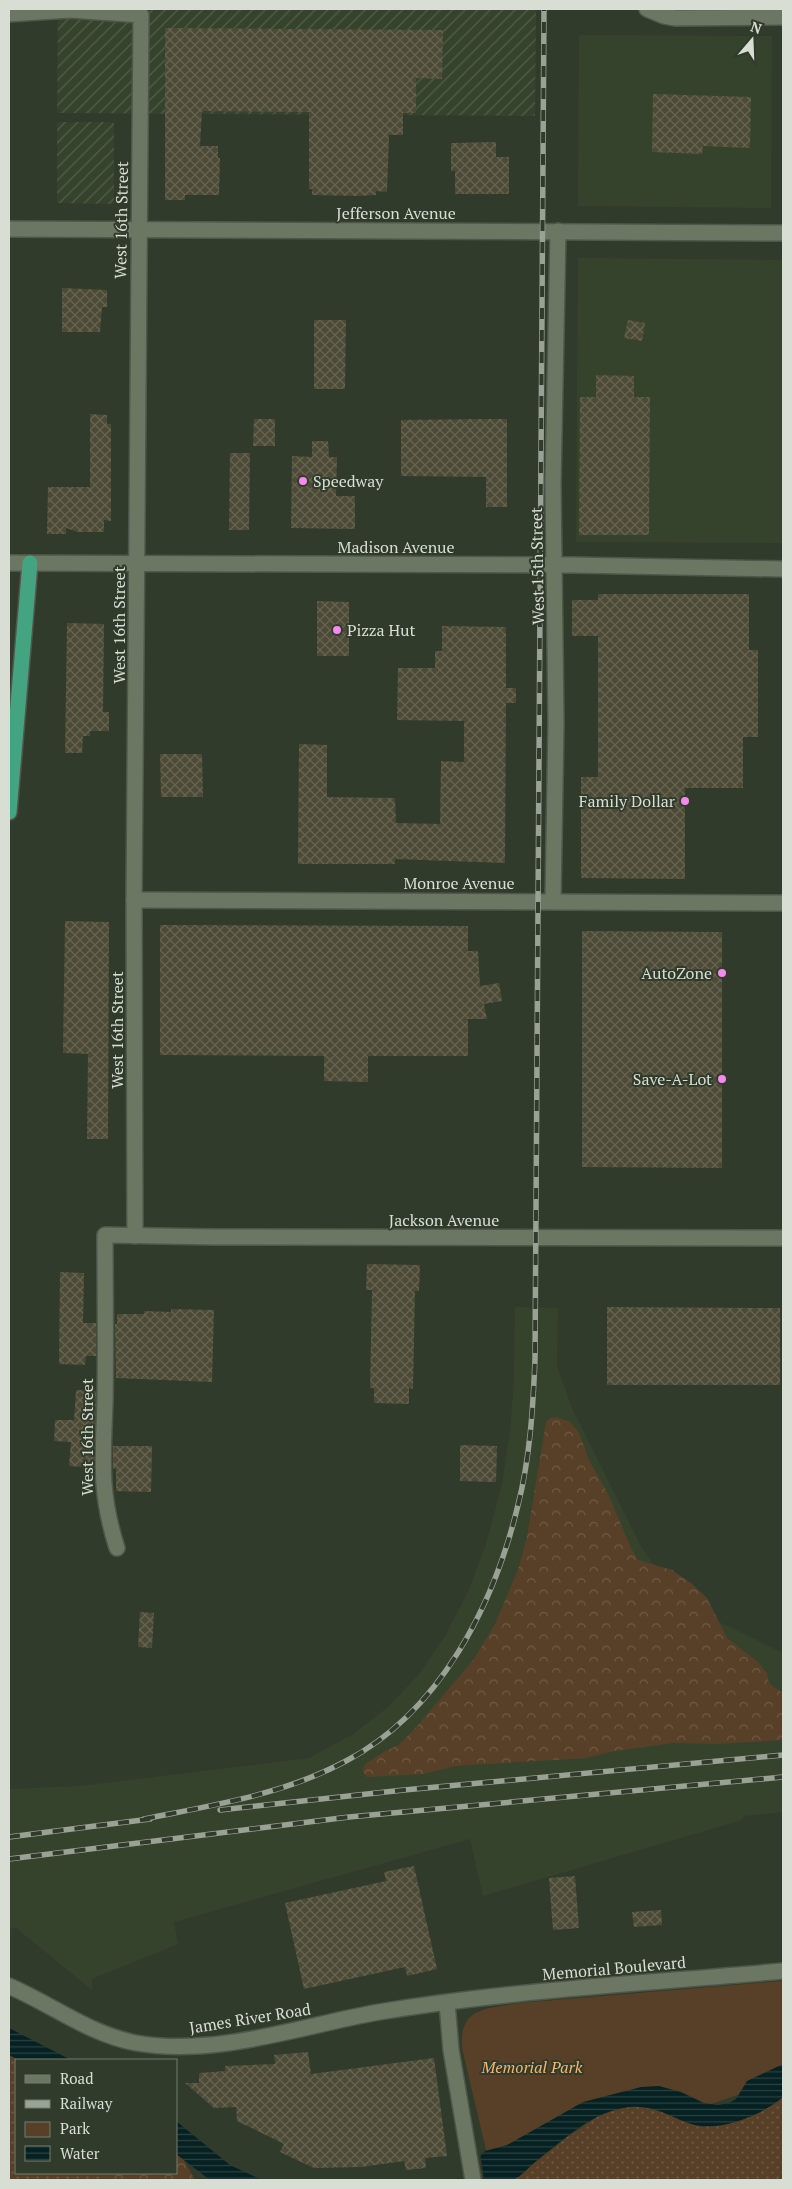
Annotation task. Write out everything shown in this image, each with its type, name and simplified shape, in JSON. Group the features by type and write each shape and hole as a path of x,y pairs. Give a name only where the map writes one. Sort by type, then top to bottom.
{"highway":[{"path":"9,812 30,563"}],"street":[{"path":"647,9 674,18 783,17"},
{"name":"West 16th Street","path":"9,14 70,10 141,15 134,900 135,1236"},
{"name":"Jefferson Avenue","path":"9,229 783,233"},
{"name":"West 15th Street","path":"553,901 556,724 553,484 558,231"},
{"name":"Madison Avenue","path":"9,563 554,565 783,569"},
{"name":"Monroe Avenue","path":"134,900 783,903"},
{"name":"West 16th Street","path":"105,1235 105,1402 102,1473 107,1515 117,1548"},
{"name":"Jackson Avenue","path":"105,1235 783,1238"},
{"name":"Memorial Boulevard","path":"447,2003 540,1992 783,1971"},
{"name":"James River Road","path":"9,1986 99,2031 134,2042 170,2046 236,2041 380,2012 447,2003"},
{"path":"447,2003 451,2050 473,2180"}],"shaded area":[{"path":"58,9 536,9 535,116 57,113"},
{"path":"579,35 772,36 771,208 578,206"},
{"path":"57,122 114,122 114,204 57,203"},
{"path":"578,258 783,260 783,543 576,542"},
{"path":"515,1307 558,1308 557,1366 572,1408 642,1548 665,1582 715,1620 783,1653 783,1812 744,1816 742,1820 483,1896 470,1839 174,1922 178,1944 92,1979 92,1990 16,1928 9,1929 9,1789 80,1786 309,1758 353,1734 387,1708 419,1674 445,1636 468,1592 486,1544 502,1484 510,1432 514,1378"}],"green space":[{"path":"557,1417 570,1422 579,1433 589,1460 608,1494 638,1560 672,1570 691,1583 707,1598 727,1638 758,1662 767,1673 768,1680 772,1686 783,1693 783,1740 718,1744 673,1743 615,1751 586,1758 456,1766 423,1774 367,1777 363,1772 364,1765 385,1751 399,1745 418,1725 474,1659 495,1624 518,1570 527,1537 546,1422 550,1418"},
{"name":"Memorial Park","path":"783,1981 783,2080 705,2106 639,2093 490,2167 462,2048 462,2034 465,2024 470,2017 486,2009 520,2003"},
{"path":"9,2055 17,2059 15,2059 15,2174 105,2174 107,2180 9,2180"},
{"path":"783,2097 783,2180 512,2180 598,2116 621,2108 639,2105 661,2111 689,2123 732,2123 761,2111"},
{"path":"178,2155 183,2159 195,2180 107,2180 105,2174 178,2174"}],"water":[{"path":"9,2028 69,2059 17,2059 9,2055"},
{"path":"783,2064 783,2097 763,2111 738,2121 725,2125 699,2126 649,2108 623,2108 599,2116 576,2130 516,2179 509,2181 457,2180 485,2151 507,2145 583,2102 641,2087 659,2086 681,2092 704,2103 718,2105 729,2103 736,2099 747,2081"},
{"path":"178,2123 230,2165 262,2180 210,2180 178,2156"}],"pier":[{"path":"480,2153 484,2180 460,2180 459,2175"}],"building":[{"path":"165,28 443,30 442,79 416,78 416,113 403,113 403,135 389,135 387,192 376,191 376,195 359,196 312,195 312,189 309,189 309,112 202,111 200,146 218,146 218,158 220,158 219,195 185,195 185,200 165,200"},
{"path":"653,94 751,97 750,148 703,146 702,154 652,152"},
{"path":"496,142 496,157 509,157 509,194 455,194 455,171 451,171 451,143"},
{"path":"62,288 107,290 107,307 102,307 100,332 62,332"},
{"path":"314,320 346,320 345,389 314,389"},
{"path":"628,320 645,323 642,341 624,338"},
{"path":"596,375 634,376 634,397 650,397 649,535 579,535 580,397 596,397"},
{"path":"90,414 107,415 107,424 111,424 111,521 104,520 104,532 78,532 66,528 66,534 47,534 48,487 90,487"},
{"path":"254,419 275,419 275,446 253,446"},
{"path":"507,419 507,507 486,507 486,477 401,476 401,420"},
{"path":"312,441 328,441 329,457 337,457 336,496 355,496 355,529 291,528 292,456 312,457"},
{"path":"230,453 250,453 249,530 229,530"},
{"path":"598,594 749,594 749,650 758,650 758,737 743,737 743,788 685,788 685,879 581,878 581,777 598,777 598,636 572,636 572,600 598,600"},
{"name":"Pizza Hut","path":"317,601 349,602 349,656 317,656"},
{"path":"67,623 104,624 103,712 109,712 109,731 90,731 90,736 83,736 82,753 65,753"},
{"path":"442,626 506,627 506,688 516,688 516,703 506,703 505,863 395,859 395,864 298,864 299,744 327,745 327,797 395,798 396,823 440,824 441,761 464,762 464,721 397,720 398,668 435,668 435,651 442,651"},
{"path":"160,754 202,754 203,797 161,797"},
{"path":"65,921 109,922 108,1139 87,1139 88,1054 63,1053"},
{"path":"160,925 468,926 468,951 478,951 480,986 499,983 502,1001 484,1004 487,1019 468,1019 468,1056 368,1056 368,1082 324,1081 324,1056 160,1055"},
{"path":"582,931 722,932 722,1168 582,1167"},
{"path":"367,1264 420,1265 419,1291 415,1291 413,1389 409,1388 409,1404 374,1403 374,1388 370,1388 372,1290 366,1290"},
{"path":"60,1272 84,1273 83,1323 96,1323 96,1356 86,1356 85,1365 59,1364"},
{"path":"607,1307 780,1308 780,1385 607,1385"},
{"path":"171,1309 214,1310 212,1382 116,1378 115,1324 117,1324 117,1314 144,1314 144,1311 171,1312"},
{"path":"76,1390 96,1391 94,1468 69,1466 71,1442 54,1441 55,1420 74,1420"},
{"path":"460,1445 497,1446 496,1482 460,1481"},
{"path":"113,1446 152,1446 151,1492 116,1491 116,1469 113,1469"},
{"path":"140,1612 154,1613 152,1648 138,1647"},
{"path":"414,1866 437,1969 407,1976 405,1967 304,1989 285,1903 386,1881 384,1872"},
{"path":"575,1876 579,1928 553,1930 549,1878"},
{"path":"661,1910 662,1925 634,1927 632,1912"},
{"path":"308,2052 311,2074 434,2058 447,2156 425,2158 426,2168 406,2170 404,2161 361,2167 314,2168 280,2152 284,2144 237,2121 236,2107 214,2108 185,2083 199,2083 199,2073 225,2071 225,2066 275,2064 274,2055"}],"railway":[{"path":"144,1819 247,1798 273,1791 322,1773 346,1761 379,1740 409,1714 435,1685 458,1652 478,1617 508,1543 522,1487 530,1433 535,1359 544,9"},
{"path":"220,1810 404,1790 783,1755"},
{"path":"9,1859 349,1817 783,1777"},
{"path":"9,1837 150,1819"}],"place":[{"name":"Speedway","path":"303,481"},
{"name":"Pizza Hut","path":"337,630"},
{"name":"Family Dollar","path":"685,801"},
{"name":"AutoZone","path":"722,973"},
{"name":"Save-A-Lot","path":"722,1079"}]}
